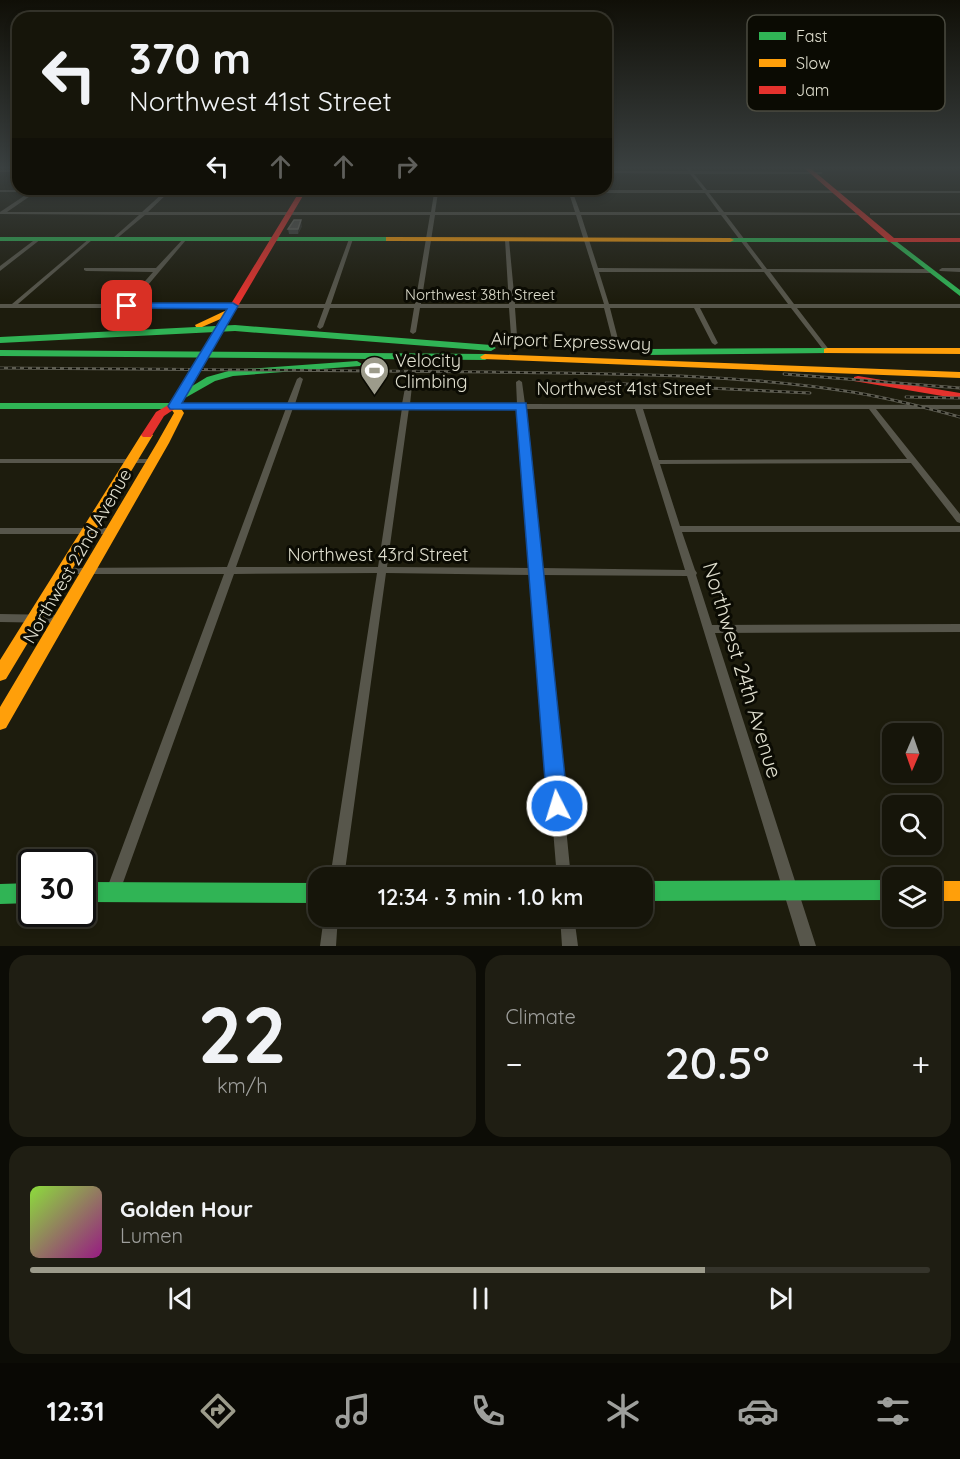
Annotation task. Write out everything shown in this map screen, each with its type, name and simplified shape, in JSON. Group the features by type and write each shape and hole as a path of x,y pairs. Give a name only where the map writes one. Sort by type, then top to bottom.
{"main road":[{"name":"Northwest 22nd Avenue","path":"0,674 160,414 178,401 291,211"},
{"path":"864,213 937,271 960,294"},
{"path":"0,239 960,240"},
{"path":"937,271 958,278"},
{"path":"183,329 206,323 231,309"},
{"path":"0,343 183,329 219,329 299,332 497,348"},
{"name":"Airport Expressway","path":"0,343 181,350"},
{"name":"Airport Expressway","path":"0,353 497,348 960,367"},
{"name":"Airport Expressway","path":"234,350 522,357 960,375"},
{"path":"635,353 960,351"},
{"path":"194,373 522,357"},
{"path":"771,367 960,396"},
{"path":"178,401 211,379 244,371"},
{"name":"Northwest 22nd Avenue","path":"0,723 153,461 179,413 178,401"},
{"name":"Northwest 41st Street","path":"0,406 178,401"},
{"path":"653,891 882,890"},
{"path":"942,891 960,891"},
{"path":"96,892 308,893"},
{"path":"0,894 18,893"}],"street":[{"path":"720,211 827,351"},
{"path":"1,213 960,214"},
{"path":"115,239 144,213"},
{"path":"577,213 607,306 615,339"},
{"path":"413,332 433,214"},
{"path":"0,269 39,239"},
{"path":"13,306 90,239"},
{"path":"320,327 351,239"},
{"path":"127,306 184,240"},
{"path":"507,240 514,336"},
{"path":"86,269 158,270"},
{"path":"596,270 937,271"},
{"name":"Northwest 38th Street","path":"0,306 231,309 327,306 960,306"},
{"path":"696,306 715,343"},
{"path":"339,867 380,570 410,377"},
{"path":"112,891 300,379"},
{"path":"519,382 563,867"},
{"name":"Northwest 41st Street","path":"178,401 291,406 960,407"},
{"name":"Northwest 24th Avenue","path":"639,406 711,629 808,946"},
{"path":"870,406 960,520"},
{"path":"0,461 153,461"},
{"path":"656,462 914,461"},
{"path":"678,529 960,529"},
{"path":"0,531 111,531"},
{"name":"Northwest 43rd Street","path":"63,571 380,570 692,573"},
{"path":"0,618 60,618"},
{"path":"711,629 960,628"},
{"path":"328,946 331,927"},
{"path":"568,927 570,946"}],"building":[{"path":"294,220 301,220 298,229 288,229"}],"railway":[{"path":"0,368 489,372 716,378 852,392 960,417"},
{"path":"784,374 960,388"},
{"path":"606,383 810,393"},
{"path":"906,397 960,398"}],"traffic: fast":[{"path":"0,239 389,239"},
{"path":"730,240 892,240 960,294"},
{"path":"0,340 235,328 491,348"},
{"path":"647,352 827,351"},
{"path":"0,353 485,357"},
{"path":"181,396 211,379 232,373 357,364"},
{"path":"0,406 170,406"},
{"path":"653,891 882,890"},
{"path":"96,892 308,893"},
{"path":"0,894 18,893"}],"traffic: slow":[{"path":"389,239 730,240"},
{"path":"199,325 229,312"},
{"path":"827,351 960,351"},
{"path":"485,357 960,375"},
{"path":"0,723 163,443 179,413 174,406"},
{"path":"0,674 147,435"},
{"path":"942,891 960,891"}],"traffic: jam":[{"path":"147,435 160,414 174,406 291,211"},
{"path":"858,211 892,240 960,240"},
{"path":"858,379 960,396"}],"place":[{"name":"Velocity Climbing","path":"374,396"}],"route":[{"path":"127,306 233,306 174,406 521,406 557,806"}]}
